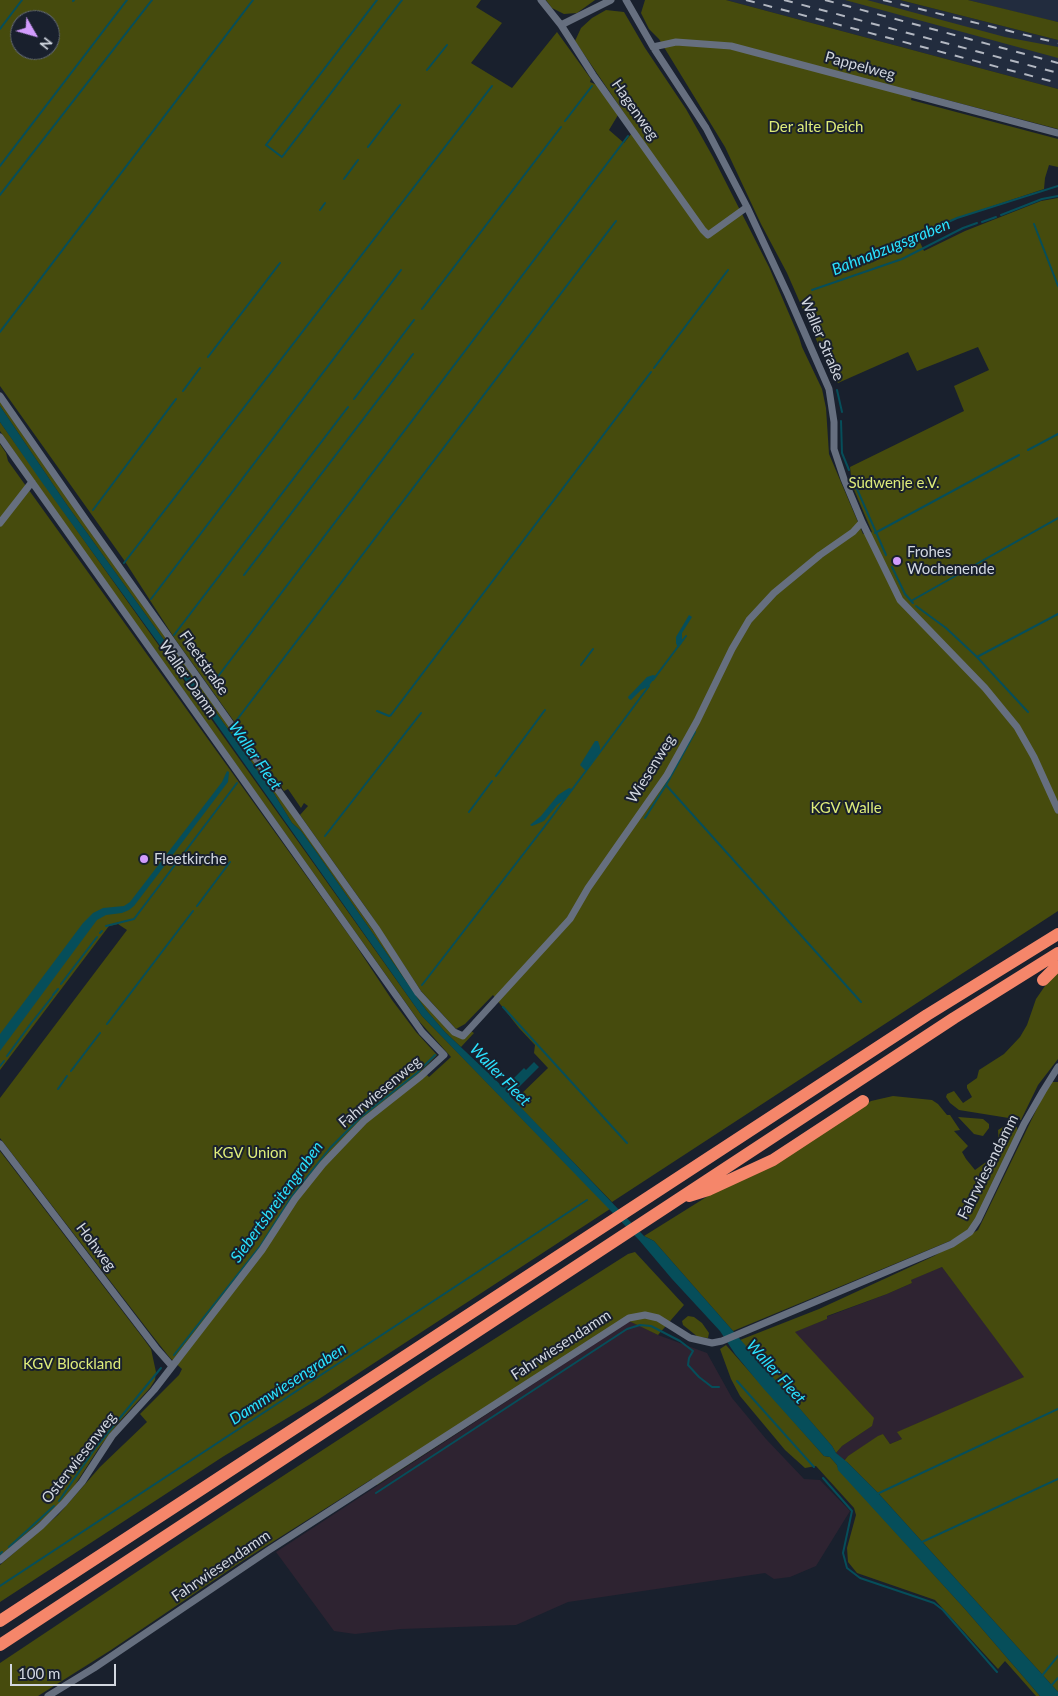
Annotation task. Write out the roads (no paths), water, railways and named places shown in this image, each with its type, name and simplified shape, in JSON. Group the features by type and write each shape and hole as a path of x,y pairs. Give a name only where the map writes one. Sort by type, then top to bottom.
{"highway":[{"path":"0,1621 926,1015 1058,934"},
{"path":"0,1645 643,1221 954,1018 1058,953"},
{"path":"1043,980 1058,965"},
{"path":"677,1199 708,1190 773,1160 863,1101"}],"street":[{"name":"Hagenweg","path":"540,0 561,25 593,75 702,230 708,235 747,207"},
{"path":"561,25 611,0"},
{"name":"Waller Straße","path":"626,0 653,47 706,128 747,207 828,384 832,405 834,449 862,522 900,600 985,688 1017,727 1034,757 1058,810"},
{"name":"Pappelweg","path":"653,47 676,42 730,46 1058,133"},
{"name":"Fleetstraße","path":"0,396 88,524 376,928 418,993 454,1032 463,1036"},
{"name":"Waller Damm","path":"0,437 422,1032 444,1055"},
{"path":"0,523 32,482"},
{"name":"Wiesenweg","path":"463,1036 570,919 588,888 666,775 697,721 732,649 749,620 774,593 820,555 853,532 862,522"},
{"name":"Fahrwiesenweg","path":"172,1365 262,1250 295,1199 323,1164 364,1121 421,1076 444,1055"},
{"name":"Fahrwiesendamm","path":"48,1696 94,1668 269,1550 629,1318 645,1314 658,1318 690,1338 712,1343 722,1341 952,1244 970,1232 978,1220 1024,1124 1055,1076 1058,1068"},
{"name":"Hohweg","path":"0,1144 156,1348 172,1365"},
{"name":"Osterwiesenweg","path":"0,1560 41,1526 64,1503 82,1482 112,1436 154,1390 172,1365"}],"waterway":[{"path":"0,29 22,0"},
{"path":"0,166 127,0"},
{"path":"0,195 152,0"},
{"path":"0,332 253,0"},
{"path":"377,0 266,145 282,157 402,0"},
{"path":"427,70 447,45"},
{"path":"124,563 492,86"},
{"path":"565,121 592,86"},
{"path":"368,147 400,105"},
{"path":"422,309 561,127"},
{"path":"213,683 628,136"},
{"path":"344,179 358,160"},
{"path":"919,240 957,218 1058,186"},
{"name":"Bahnabzugsgraben","path":"1001,215 1042,199 1058,196"},
{"path":"320,210 325,203"},
{"name":"Bahnabzugsgraben","path":"982,222 996,217"},
{"name":"Waller Fleet","path":"236,721 616,221"},
{"name":"Bahnabzugsgraben","path":"812,290 902,259 963,228 977,223"},
{"path":"1034,224 1058,286"},
{"path":"208,357 280,263"},
{"path":"151,599 401,270"},
{"path":"654,368 728,270"},
{"path":"354,399 414,320"},
{"path":"244,575 413,354"},
{"path":"183,391 200,368"},
{"path":"377,711 389,716 391,715 651,372"},
{"path":"837,390 842,412"},
{"path":"93,510 176,399"},
{"path":"174,635 348,407"},
{"path":"841,421 842,453 849,470"},
{"path":"1028,450 1058,434"},
{"path":"875,533 1019,455"},
{"path":"853,480 886,555"},
{"path":"911,601 1058,518"},
{"path":"892,567 905,594 913,603"},
{"path":"916,606 946,628 977,657 1028,712"},
{"path":"977,657 1058,614"},
{"path":"653,680 686,636"},
{"path":"581,665 593,649"},
{"path":"422,985 545,826 649,686"},
{"path":"496,776 545,710"},
{"path":"325,836 421,713"},
{"path":"645,818 666,785 695,732"},
{"path":"469,812 492,781"},
{"path":"106,926 134,919 237,783"},
{"path":"666,785 861,1002"},
{"path":"197,906 230,862"},
{"path":"107,1024 193,911"},
{"path":"61,984 97,937"},
{"path":"53,995 58,989"},
{"path":"33,1021 52,997"},
{"path":"503,1007 627,1143"},
{"path":"7,1056 32,1022"},
{"path":"71,1071 100,1033"},
{"name":"Siebertsbreitengraben","path":"174,1355 261,1245 292,1196 330,1148 361,1117 417,1073 435,1055"},
{"path":"0,1066 4,1061"},
{"path":"58,1089 67,1076"},
{"name":"Dammwiesengraben","path":"0,1586 587,1200"},
{"path":"376,1493 627,1329 640,1325 651,1326 680,1341 693,1351 688,1365 712,1387 719,1387"},
{"name":"Siebertsbreitengraben","path":"59,1501 96,1447 161,1368"},
{"path":"737,1381 814,1467"},
{"path":"877,1494 1058,1409"},
{"path":"823,1478 852,1511 843,1553 847,1568 860,1578 934,1603 943,1610 997,1672"},
{"path":"922,1542 1058,1479"},
{"name":"Siebertsbreitengraben","path":"9,1547 54,1506"},
{"path":"1041,1677 1058,1656"},
{"path":"1050,1687 1058,1678"}],"railway":[{"path":"746,0 1058,83"},
{"path":"784,0 1058,73"},
{"path":"825,0 1058,63"},
{"path":"883,0 1058,43"}],"place":[{"name":"Frohes Wochenende","path":"897,561"},
{"name":"Fleetkirche","path":"144,859"}],"park label":[{"name":"Der alte Deich","path":"816,127"},
{"name":"Südwenje e.V.","path":"894,483"},
{"name":"KGV Walle","path":"846,808"},
{"name":"KGV Union","path":"250,1153"},
{"name":"KGV Blockland","path":"72,1364"}]}
